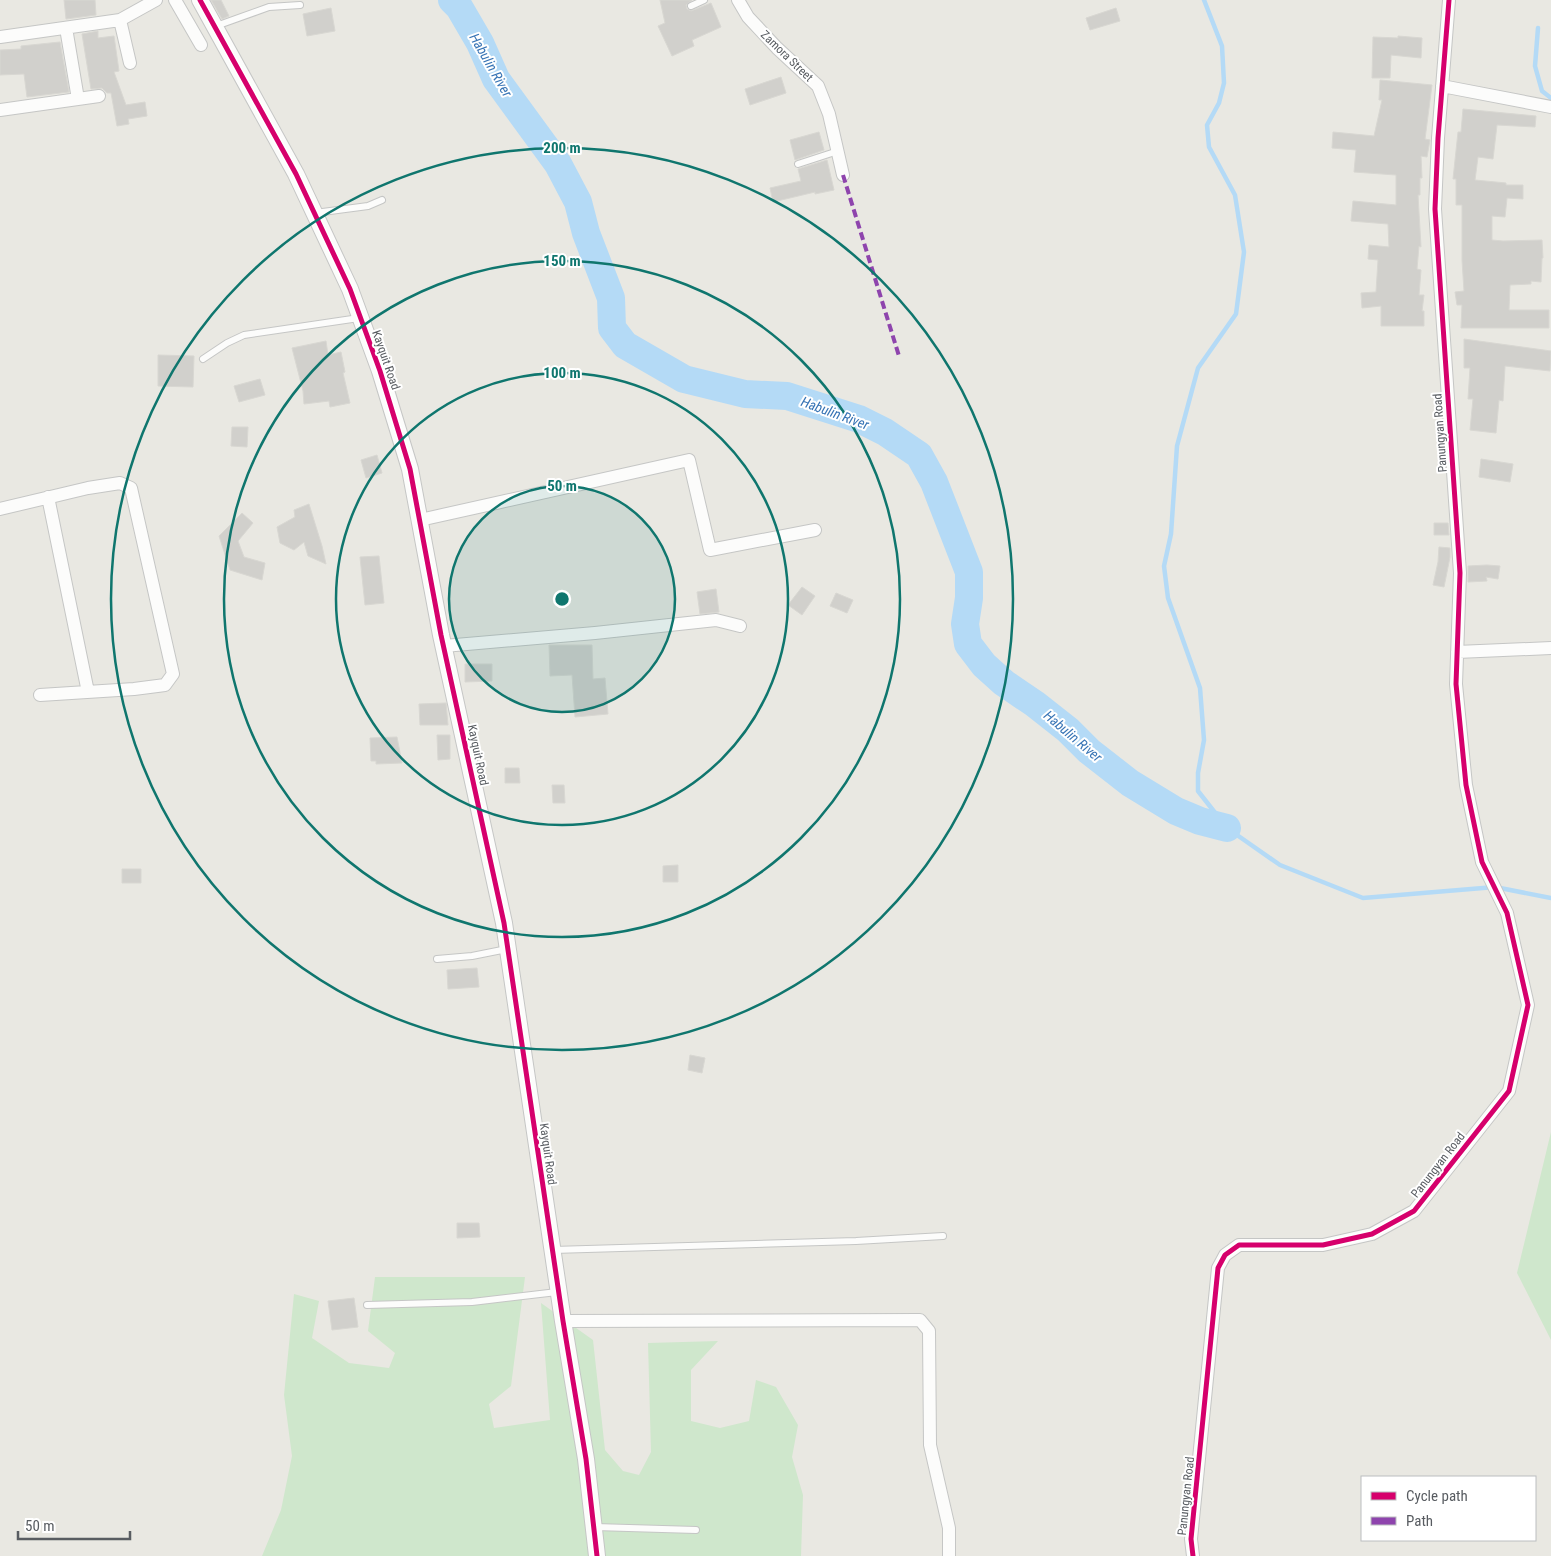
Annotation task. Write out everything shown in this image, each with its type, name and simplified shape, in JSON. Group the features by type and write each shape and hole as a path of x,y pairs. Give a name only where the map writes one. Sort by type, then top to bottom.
{"street":[{"path":"0,37 120,20 156,0"},
{"path":"175,0 200,45"},
{"name":"Kayquit Road","path":"200,0 296,174 350,290 380,371 410,469 444,646 504,923 558,1292 586,1459 596,1556"},
{"name":"Zamora Street","path":"738,0 748,17 818,86 829,114 843,175"},
{"name":"Panungyan Road","path":"1193,1556 1190,1539 1218,1268 1225,1255 1239,1245 1323,1245 1372,1234 1414,1212 1509,1091 1528,1005 1507,913 1482,862 1466,785 1456,684 1460,573 1435,209 1438,138 1449,0"},
{"path":"120,20 130,63"},
{"path":"66,28 78,99"},
{"path":"1442,86 1547,106"},
{"path":"0,110 99,96"},
{"path":"420,520 690,460 710,550 815,530"},
{"path":"0,508 88,488 120,483 131,488 173,674 165,685 40,695"},
{"path":"48,497 88,692"},
{"path":"444,646 716,620 740,626"},
{"path":"1457,652 1551,648"},
{"path":"563,1321 920,1320 929,1331 930,1445 950,1528 949,1556"}],"lane":[{"path":"691,6 704,0"},
{"path":"214,26 269,7 300,5"},
{"path":"798,164 838,151"},
{"path":"314,213 368,206 382,200"},
{"path":"203,359 226,343 244,335 360,317"},
{"path":"437,959 472,956 508,949"},
{"path":"552,1250 943,1236"},
{"path":"367,1304 472,1302 558,1292"},
{"path":"594,1526 696,1530"}],"green space":[{"path":"1551,1132 1551,1340 1517,1273"},
{"path":"375,1277 525,1277 511,1386 489,1404 494,1428 550,1420 541,1303 593,1340 605,1450 623,1471 639,1475 651,1452 648,1343 718,1341 691,1370 691,1421 720,1428 749,1421 756,1380 776,1387 798,1425 792,1457 803,1495 801,1556 262,1556 281,1510 292,1456 284,1395 294,1294 319,1301 312,1338 349,1363 389,1368 395,1353 368,1331"}],"building":[{"path":"64,0 95,0 96,15 66,19"},
{"path":"211,0 221,0 229,16 222,19"},
{"path":"660,0 692,0 686,5 687,9 691,11 711,3 721,27 692,40 694,46 672,56 658,26 665,23"},
{"path":"331,8 335,31 307,36 303,14"},
{"path":"1116,8 1120,21 1090,30 1086,18"},
{"path":"98,31 98,38 114,36 119,71 114,72 126,105 145,102 147,116 128,119 129,124 117,126 111,93 107,93 102,88 91,89 82,34"},
{"path":"1398,36 1422,38 1421,58 1391,55 1390,78 1372,78 1373,37 1398,38"},
{"path":"60,42 69,92 27,97 24,74 0,75 0,50 21,49 21,46"},
{"path":"781,77 786,93 750,105 745,89"},
{"path":"1380,80 1432,85 1425,139 1430,140 1427,157 1421,156 1422,178 1420,178 1420,195 1418,195 1421,247 1419,246 1417,269 1421,270 1419,295 1424,295 1422,311 1424,311 1424,326 1381,326 1381,306 1362,308 1361,293 1376,292 1378,260 1368,259 1369,245 1389,247 1388,224 1351,221 1353,201 1396,205 1396,175 1354,172 1356,150 1332,148 1333,132 1374,136 1382,100 1379,100"},
{"path":"1463,109 1536,116 1535,127 1497,125 1493,159 1478,157 1475,180 1506,183 1506,185 1523,185 1523,199 1507,198 1505,217 1492,216 1492,240 1542,240 1541,282 1531,281 1531,284 1510,285 1509,310 1549,310 1549,328 1461,328 1462,305 1457,305 1455,292 1464,291 1462,205 1456,205 1456,179 1453,179 1458,132 1461,132"},
{"path":"819,132 824,150 795,160 790,140"},
{"path":"827,160 834,190 815,194 815,192 773,202 770,188 801,181 798,169"},
{"path":"1464,339 1551,351 1550,371 1505,366 1503,401 1499,400 1496,433 1470,430 1473,399 1468,399 1470,368 1464,368"},
{"path":"326,341 328,355 341,352 345,372 343,373 350,403 330,407 329,401 304,404 303,391 292,348"},
{"path":"158,355 194,356 193,387 158,386"},
{"path":"260,379 265,395 239,402 234,386"},
{"path":"232,427 248,427 247,447 231,446"},
{"path":"377,455 382,473 366,478 361,460"},
{"path":"1481,459 1513,464 1510,482 1479,477"},
{"path":"309,504 326,564 308,556 304,542 294,550 280,543 277,527 295,517 294,510"},
{"path":"242,513 253,523 238,541 244,557 265,563 262,580 230,570 219,536"},
{"path":"1434,523 1448,523 1449,535 1434,535"},
{"path":"1439,547 1450,548 1444,587 1433,585"},
{"path":"379,556 384,603 365,605 360,557"},
{"path":"1468,566 1500,566 1498,579 1486,577 1487,581 1468,582"},
{"path":"802,587 815,596 802,615 788,605"},
{"path":"716,589 719,612 700,614 697,592"},
{"path":"836,593 853,600 847,613 830,606"},
{"path":"549,645 592,645 593,679 605,678 608,714 575,717 572,675 550,676"},
{"path":"465,664 492,664 492,681 465,682"},
{"path":"446,703 448,725 420,725 419,704"},
{"path":"437,735 450,735 450,759 438,760"},
{"path":"397,737 402,763 376,764 376,761 371,761 370,738"},
{"path":"505,768 519,768 520,783 505,783"},
{"path":"552,785 564,785 565,803 553,803"},
{"path":"678,865 678,882 663,882 663,866"},
{"path":"122,869 141,869 141,883 122,883"},
{"path":"477,968 479,987 448,989 447,970"},
{"path":"690,1055 705,1058 702,1073 688,1070"},
{"path":"457,1223 479,1223 480,1237 457,1238"},
{"path":"354,1298 358,1327 332,1330 328,1301"}],"waterway":[{"name":"Habulin River","path":"452,0 459,7 480,43 496,79 558,164 578,202 586,233 611,298 612,328 625,345 684,379 745,394 787,396 859,419 885,432 919,455 934,482 969,572 969,598 965,624 968,644 984,665 1004,683 1068,730 1089,751 1130,783 1176,811 1200,821 1227,828"},
{"path":"1204,0 1222,46 1224,83 1219,103 1207,125 1209,147 1235,195 1244,252 1236,314 1198,368 1177,446 1171,534 1164,566 1168,598 1200,688 1204,740 1198,773 1198,791 1227,828 1280,865 1363,898 1495,887 1551,898"},
{"path":"1538,28 1535,66 1542,91 1551,98"}],"marked path":[{"path":"843,175 899,356"}],"cycle path":[{"path":"200,0 296,174 350,289 380,371 410,469 441,635 504,923 563,1321 586,1459 597,1556"},
{"path":"1193,1556 1191,1539 1218,1268 1225,1255 1239,1245 1323,1245 1372,1234 1414,1211 1509,1091 1528,1005 1507,913 1482,862 1466,785 1456,684 1460,573 1435,209 1438,138 1449,0"}]}
